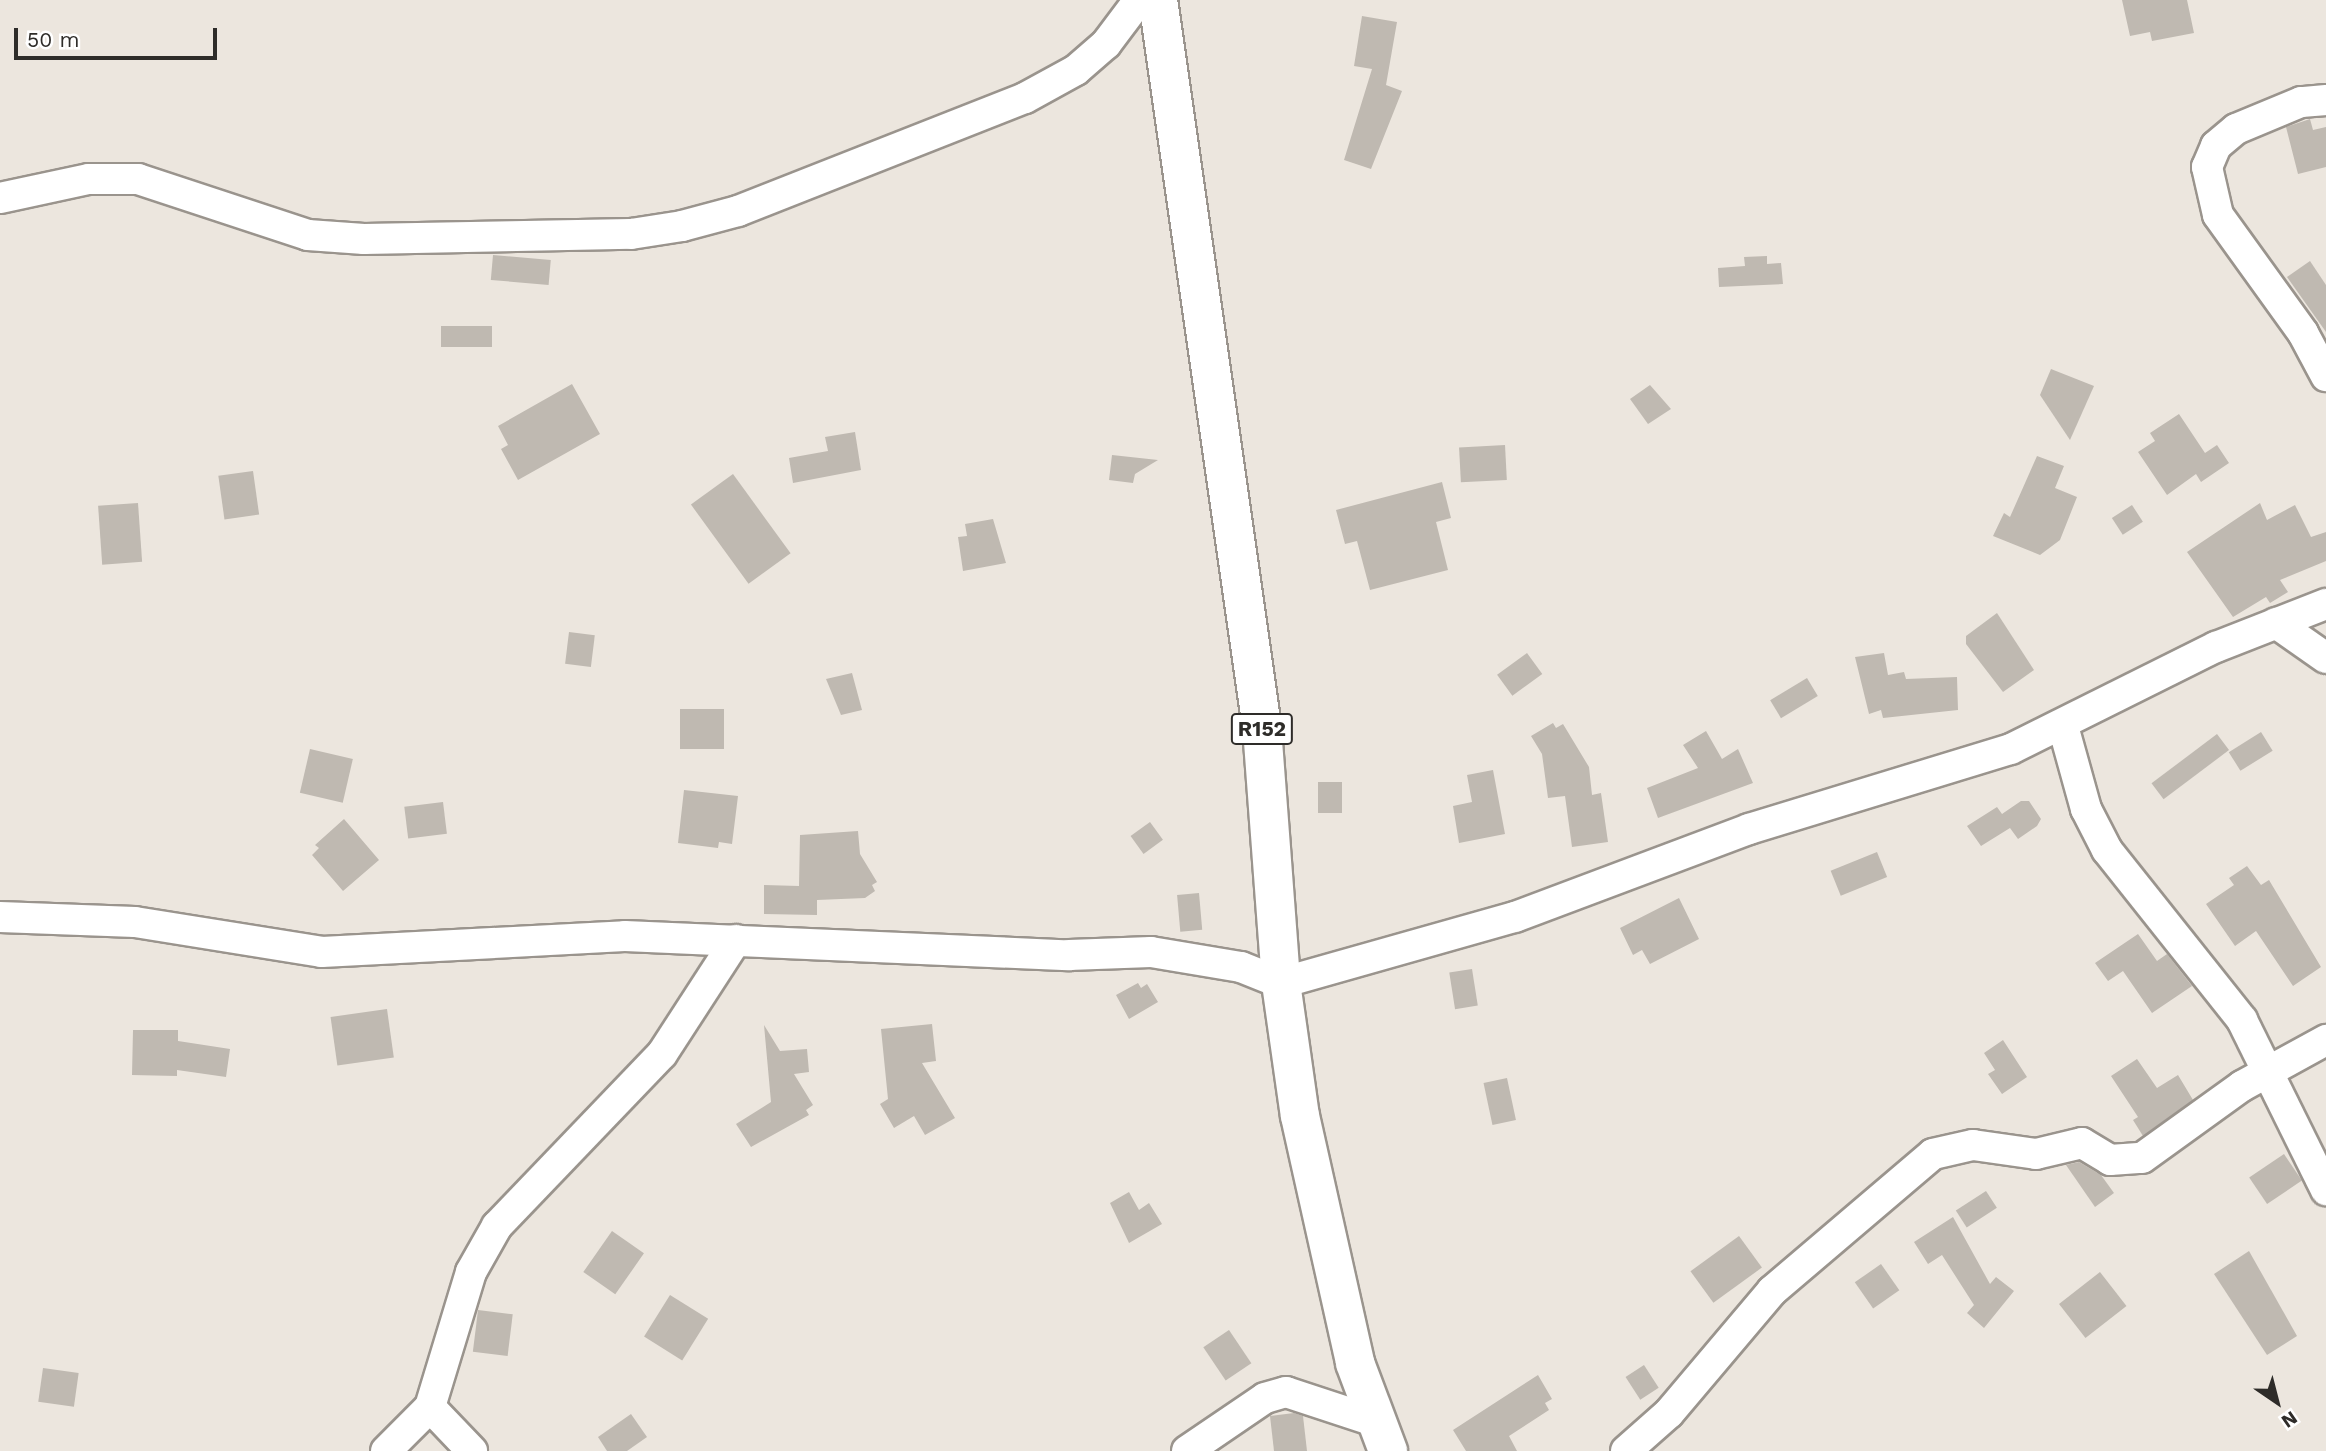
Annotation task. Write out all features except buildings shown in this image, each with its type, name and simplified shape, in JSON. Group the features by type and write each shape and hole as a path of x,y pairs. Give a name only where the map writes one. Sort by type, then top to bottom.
{"main road":[{"name":"R152","path":"1158,0 1262,729 1281,983 1300,1116 1355,1363 1383,1436"}],"street":[{"path":"0,198 89,179 138,179 308,235 364,239 619,235 682,226 738,211 1025,98 1076,70 1106,44 1139,0"},
{"path":"2326,100 2301,102 2236,129 2216,146 2207,167 2218,215 2314,328 2326,376"},
{"path":"0,917 135,922 322,952 625,936 1057,955 1151,952 1241,967 1281,983 1515,917 1749,829 2011,749 2063,726 2172,667 2326,604"},
{"path":"2276,623 2326,658"},
{"path":"2063,726 2086,809 2107,850 2242,1020 2269,1069 2326,1189"},
{"path":"386,1451 430,1407 471,1272 497,1226 663,1054 736,940"},
{"path":"1626,1451 1669,1413 1772,1291 1933,1154 1973,1145 2036,1154 2082,1143 2110,1160 2142,1158 2269,1069 2326,1040"},
{"path":"1186,1451 1265,1398 1286,1392 1383,1436"},
{"path":"430,1407 472,1451"}]}
